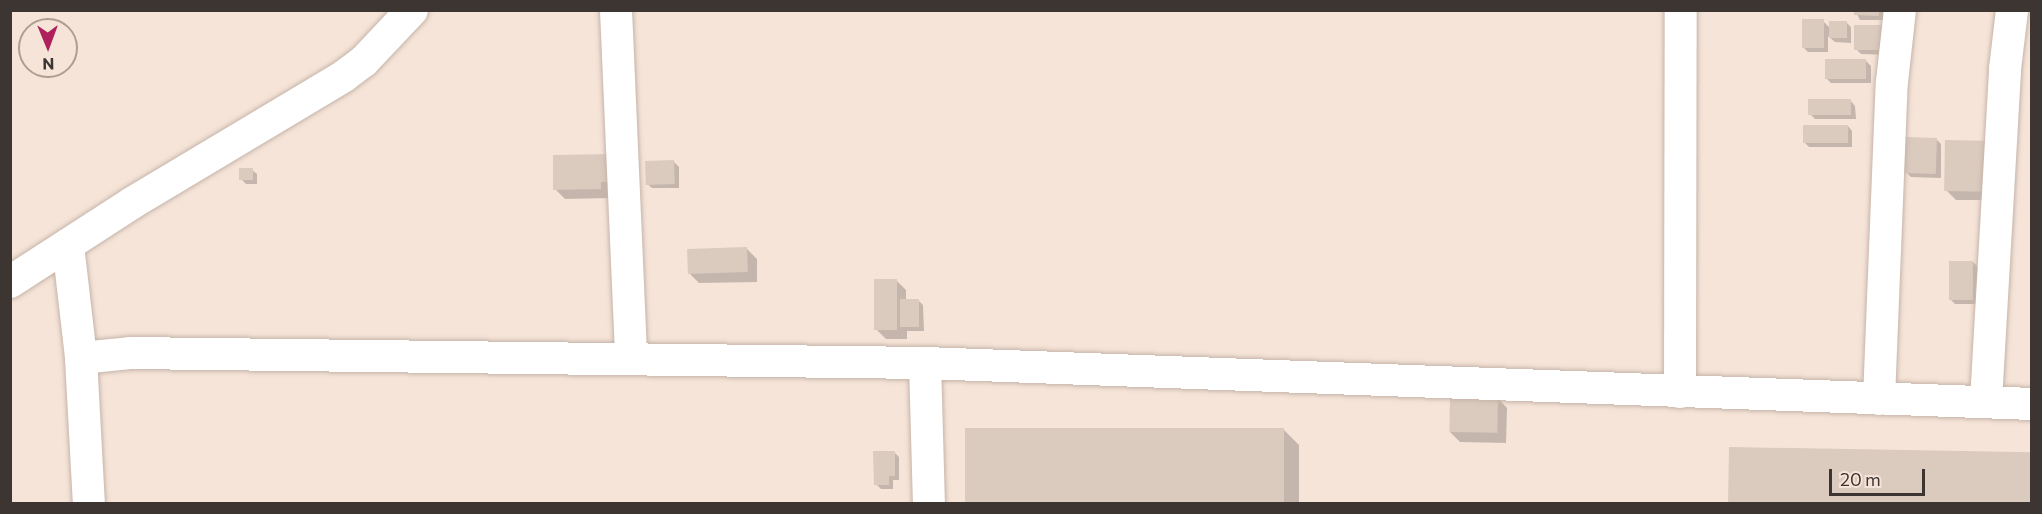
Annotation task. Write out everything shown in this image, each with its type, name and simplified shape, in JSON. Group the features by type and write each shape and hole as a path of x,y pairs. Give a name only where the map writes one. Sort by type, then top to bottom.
{"street":[{"path":"10,282 344,76 364,61 412,10"},
{"path":"616,10 631,359"},
{"path":"1680,392 1681,10"},
{"path":"1879,399 1892,82 1900,10"},
{"path":"1986,401 2005,69 2012,10"},
{"path":"68,245 81,358 89,504"},
{"path":"81,358 130,352 925,363 2031,404"},
{"path":"925,363 929,504"}],"building":[{"path":"1854,10 1879,10 1879,16 1854,15"},
{"path":"1802,19 1824,19 1824,48 1802,48"},
{"path":"1829,21 1847,21 1847,38 1829,38"},
{"path":"1854,25 1886,25 1886,50 1854,50"},
{"path":"1825,59 1866,59 1866,79 1825,79"},
{"path":"1808,99 1851,99 1851,115 1808,115"},
{"path":"1803,125 1848,125 1848,143 1803,143"},
{"path":"1905,137 1937,138 1936,174 1904,173"},
{"path":"1945,140 1985,141 1984,192 1944,191"},
{"path":"614,154 615,182 601,182 601,189 553,190 553,155"},
{"path":"674,160 675,184 646,185 645,161"},
{"path":"239,168 253,168 253,180 239,180"},
{"path":"747,247 748,272 688,274 687,249"},
{"path":"1949,261 1973,261 1973,300 1949,300"},
{"path":"874,279 897,279 897,330 874,330"},
{"path":"900,299 919,299 919,327 900,327"},
{"path":"1450,395 1498,396 1497,433 1449,432"},
{"path":"965,428 1284,428 1284,504 965,504"},
{"path":"1729,447 2032,452 2031,504 1728,504"},
{"path":"873,451 895,451 895,476 889,476 889,485 874,485"}]}
